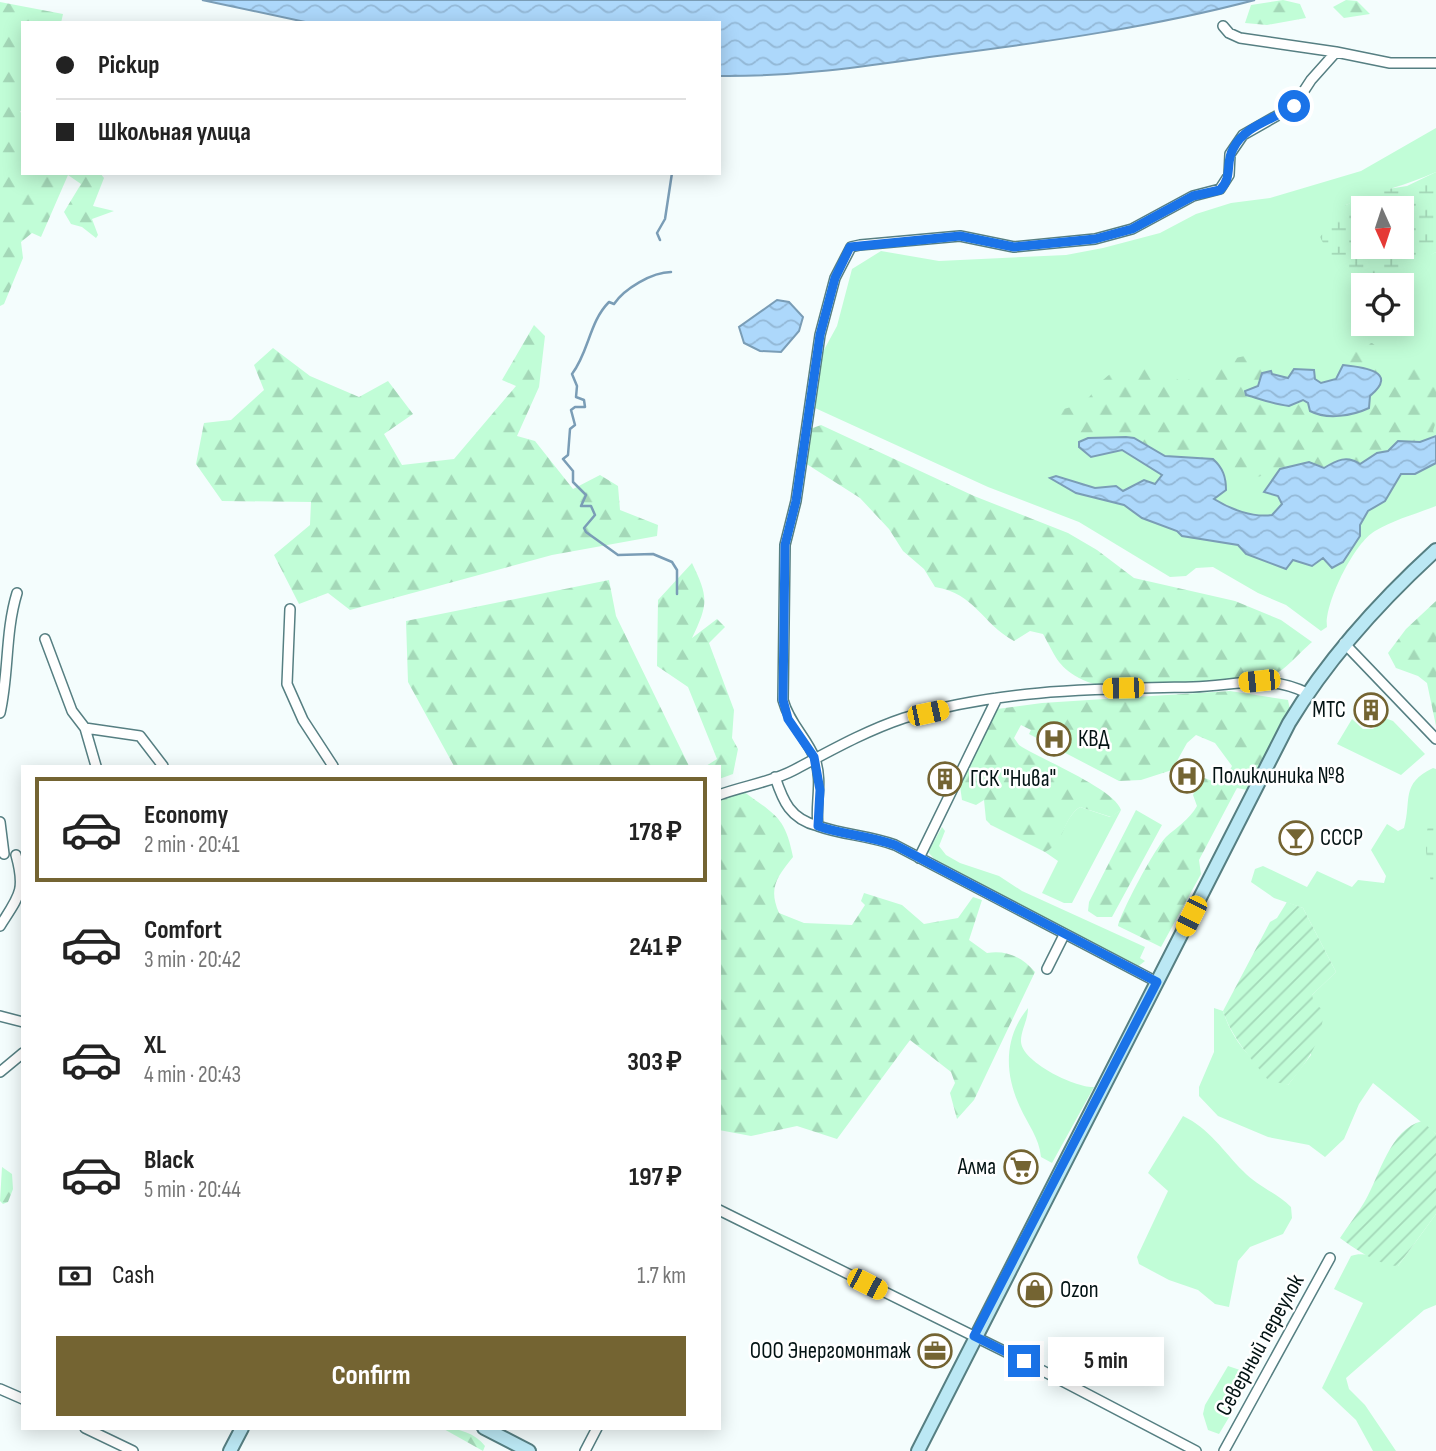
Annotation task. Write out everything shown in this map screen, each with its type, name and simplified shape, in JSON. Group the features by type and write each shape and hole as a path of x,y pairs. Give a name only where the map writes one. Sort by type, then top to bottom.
{"main road":[{"path":"918,1451 974,1336 1307,693 1344,643 1436,550"},
{"path":"230,1451 241,1430"},
{"path":"488,1430 529,1451"}],"street":[{"path":"1223,26 1229,33 1240,38 1390,63 1436,63"},
{"path":"818,826 820,790 814,757 788,719 783,700 785,545 796,501 820,335 835,278 850,247 960,236 1014,247 1095,239 1132,229 1193,196 1220,190 1229,175 1230,153 1243,135 1294,106 1311,80 1336,52"},
{"path":"0,713 7,684 8,638 17,593"},
{"path":"290,609 287,684 303,720 332,765"},
{"path":"45,639 72,712 85,728 96,765"},
{"path":"1344,643 1436,739"},
{"path":"721,794 793,771 814,757 904,718 1035,691 1205,687 1259,681 1287,683 1307,693"},
{"path":"919,858 997,698"},
{"path":"85,728 139,736 162,765"},
{"path":"775,776 783,803 792,814 832,831 867,835 919,858 1157,982"},
{"path":"0,822 2,854 19,855"},
{"path":"0,926 21,893"},
{"path":"1047,969 1064,935"},
{"path":"0,1016 21,1021"},
{"path":"0,1072 21,1055"},
{"path":"721,1211 974,1336 1196,1451"},
{"name":"Северный переулок","path":"1224,1451 1330,1258"},
{"path":"0,1389 21,1398"},
{"path":"89,1430 133,1451"},
{"path":"585,1451 596,1430"}],"green space":[{"path":"1283,0 1300,4 1306,18 1267,25 1245,23 1251,5"},
{"path":"1346,0 1357,1 1370,14 1344,18 1333,7"},
{"path":"0,2 63,14 61,21 21,21 21,175 68,175 41,237 32,233 21,242 23,258 4,304 0,306"},
{"path":"1436,128 1436,172 1368,196 1351,196 1351,203 1346,205 1333,262 1414,259 1436,252 1436,506 1389,524 1367,538 1342,575 1330,604 1327,627 1321,631 1286,605 1258,593 1213,567 1196,568 1186,576 1170,577 1079,522 988,487 815,408 819,359 837,326 852,269 881,251 939,261 1066,255 1160,233 1196,214 1231,203 1270,198 1361,171"},
{"path":"1436,172 1436,252 1406,270 1389,273 1357,273 1333,262 1320,237 1351,203 1351,259 1414,259 1414,196 1365,196 1375,191 1407,186"},
{"path":"68,175 102,175 104,178 93,206 114,211 92,219 98,235 96,238 82,227 71,224 64,212 81,184"},
{"path":"534,325 545,336 539,387 517,436 535,441 573,489 600,475 618,486 620,510 658,525 657,536 552,555 350,610 328,593 299,604 274,555 310,525 311,502 222,501 196,464 204,423 231,420 264,390 254,365 273,348 310,376 359,397 388,381 413,414 384,434 402,465 454,459 516,386 502,380"},
{"path":"1372,343 1393,369 1425,366 1436,370 1436,421 1433,431 1436,436 1420,442 1403,440 1360,465 1355,461 1317,467 1309,462 1244,481 1213,459 1165,456 1134,438 1094,439 1075,434 1050,415 1084,402 1109,375 1130,366 1160,365 1182,383 1226,360 1259,353 1279,369 1291,373 1294,369 1314,370 1315,379 1321,383 1336,379 1350,348"},
{"path":"821,425 974,496 1068,533 1097,550 1134,578 1235,601 1281,620 1312,642 1276,674 1258,680 1218,684 1164,682 1110,686 1079,678 1061,664 1043,634 1030,631 1014,641 969,602 935,587 924,569 903,551 889,529 860,498 805,463 810,429"},
{"path":"692,563 704,593 704,609 692,638 717,619 725,627 709,643 734,710 732,738 738,749 733,774 721,778 721,765 708,765 717,759 688,687 657,666 658,600"},
{"path":"609,580 616,616 689,765 453,765 408,682 406,621"},
{"path":"1436,601 1436,726 1427,683 1418,676 1396,668 1388,653 1406,629"},
{"path":"1230,691 1288,700 1290,710 1252,783 1247,790 1237,788 1199,860 1201,874 1161,947 1118,926 1132,894 1161,843 1197,806 1193,795 1202,777 1222,785 1232,766 1215,743 1196,735 1187,743 1172,770 1141,780 1119,781 1029,734 1031,730 1021,725 1014,738 1019,745 1092,784 1116,802 1121,810 1111,817 1080,807 1070,818 1061,837 1045,852 991,825 986,820 984,800 976,805 962,800 960,786 997,709 1042,703"},
{"path":"1385,718 1393,721 1425,754 1401,775 1337,744 1352,719 1363,729 1373,729"},
{"path":"1433,768 1436,769 1436,1134 1373,1083 1359,1104 1344,1139 1325,1157 1309,1145 1268,1137 1218,1116 1199,1096 1199,1087 1214,1052 1214,1008 1223,1011 1233,1034 1248,1054 1288,1085 1311,1055 1312,995 1336,972 1303,908 1274,898 1251,882 1255,869 1263,866 1307,887 1317,871 1352,887 1358,880 1384,883 1386,876 1371,850 1387,824 1398,831 1404,828 1411,787"},
{"path":"743,791 782,824 793,857 776,883 774,897 779,913 804,923 852,925 865,905 861,901 864,893 902,905 924,924 958,918 973,897 982,900 969,940 987,953 1014,956 1035,972 974,1100 957,1119 950,1093 955,1083 951,1072 910,1040 837,1139 797,1126 751,1136 721,1130 721,800"},
{"path":"1080,807 1110,817 1121,810 1072,903 1064,903 1042,893 1058,861 1045,852 1056,842 1070,817"},
{"path":"1136,810 1162,825 1112,917 1097,917 1088,911 1089,902"},
{"path":"1436,813 1436,903 1426,844 1430,821"},
{"path":"942,827 945,831 939,846 946,855 960,863 999,876 1022,891 1145,947 1140,958 1145,961 1136,968 936,861 928,852"},
{"path":"1287,902 1303,908 1336,972 1312,995 1314,1003 1323,1010 1323,1021 1307,1060 1288,1085 1268,1080 1236,1038 1223,1011 1270,922 1277,918"},
{"path":"1028,1008 1021,1041 1023,1049 1039,1065 1051,1072 1075,1083 1094,1087 1052,1163 1041,1157 1036,1137 1020,1107 1011,1081 1011,1043 1014,1031"},
{"path":"1183,1116 1208,1134 1249,1176 1291,1207 1292,1218 1283,1234 1250,1247 1238,1261 1229,1307 1215,1304 1198,1290 1169,1280 1139,1264 1137,1257 1168,1191 1148,1173"},
{"path":"1422,1121 1436,1134 1436,1214 1398,1266 1391,1265 1368,1256 1340,1238 1365,1201 1394,1143 1402,1133"},
{"path":"2,1167 12,1174 13,1189 8,1202 3,1204 0,1201"},
{"path":"1436,1214 1436,1305 1424,1310 1346,1378 1349,1389 1365,1405 1396,1451 1373,1451 1356,1420 1322,1388 1363,1303 1334,1289 1351,1256 1369,1255 1398,1266"},
{"path":"1228,1366 1249,1373 1240,1399 1219,1434 1208,1430 1203,1414 1205,1405"},
{"path":"446,1430 460,1430 471,1435 485,1446 483,1451"}],"water":[{"path":"202,0 1255,0 1143,25 1028,44 836,70 749,76 721,76 721,21 301,21"},
{"path":"777,300 789,302 803,317 799,331 781,352 760,351 744,343 739,327"},
{"path":"1343,365 1368,369 1380,376 1378,388 1370,396 1369,408 1347,415 1332,416 1310,411 1308,403 1303,400 1289,406 1246,395 1245,391 1258,386 1262,373 1271,371 1272,374 1288,378 1294,369 1314,370 1315,379 1321,383 1336,379"},
{"path":"1436,436 1436,463 1415,474 1401,474 1385,501 1368,511 1360,525 1360,536 1343,562 1332,568 1323,558 1312,566 1293,560 1286,569 1246,554 1238,545 1182,536 1177,531 1142,518 1124,505 1076,493 1050,478 1056,476 1095,488 1116,486 1123,491 1144,480 1155,484 1162,475 1122,450 1091,457 1079,447 1079,442 1088,438 1134,438 1165,456 1213,459 1223,473 1226,490 1214,499 1242,512 1272,515 1282,504 1278,496 1264,492 1280,469 1309,462 1324,468 1346,459 1360,464 1377,453 1388,451 1398,441 1420,442"}],"waterway":[{"path":"660,240 657,233 665,219 672,175"},
{"path":"671,272 639,282 614,304 609,302 602,310 572,374 577,386 576,397 584,400 585,407 571,410 575,425 570,429 568,455 563,459 573,471 573,482 586,495 581,506 591,506 595,515 584,528 586,532 618,555 653,554 672,562 677,570 677,594"}],"place":[{"name":"МТС","path":"1371,710"},
{"name":"КВД","path":"1054,739"},
{"name":"Поликлиника №8","path":"1187,776"},
{"name":"ГСК \"Нива\"","path":"945,779"},
{"name":"СССР","path":"1296,838"},
{"name":"Алма","path":"1021,1167"},
{"name":"Ozon","path":"1035,1290"},
{"name":"ООО Энергомонтаж","path":"935,1351"}],"route":[{"path":"1024,1361 974,1336 1157,982 988,896 895,845 867,835 832,831 818,826 816,811 820,790 819,777 814,757 788,719 783,700 781,667 785,625 785,545 796,501 820,335 835,278 850,247 960,236 1014,247 1095,239 1132,229 1166,213 1193,196 1220,190 1229,175 1230,153 1243,135 1294,106"}]}
